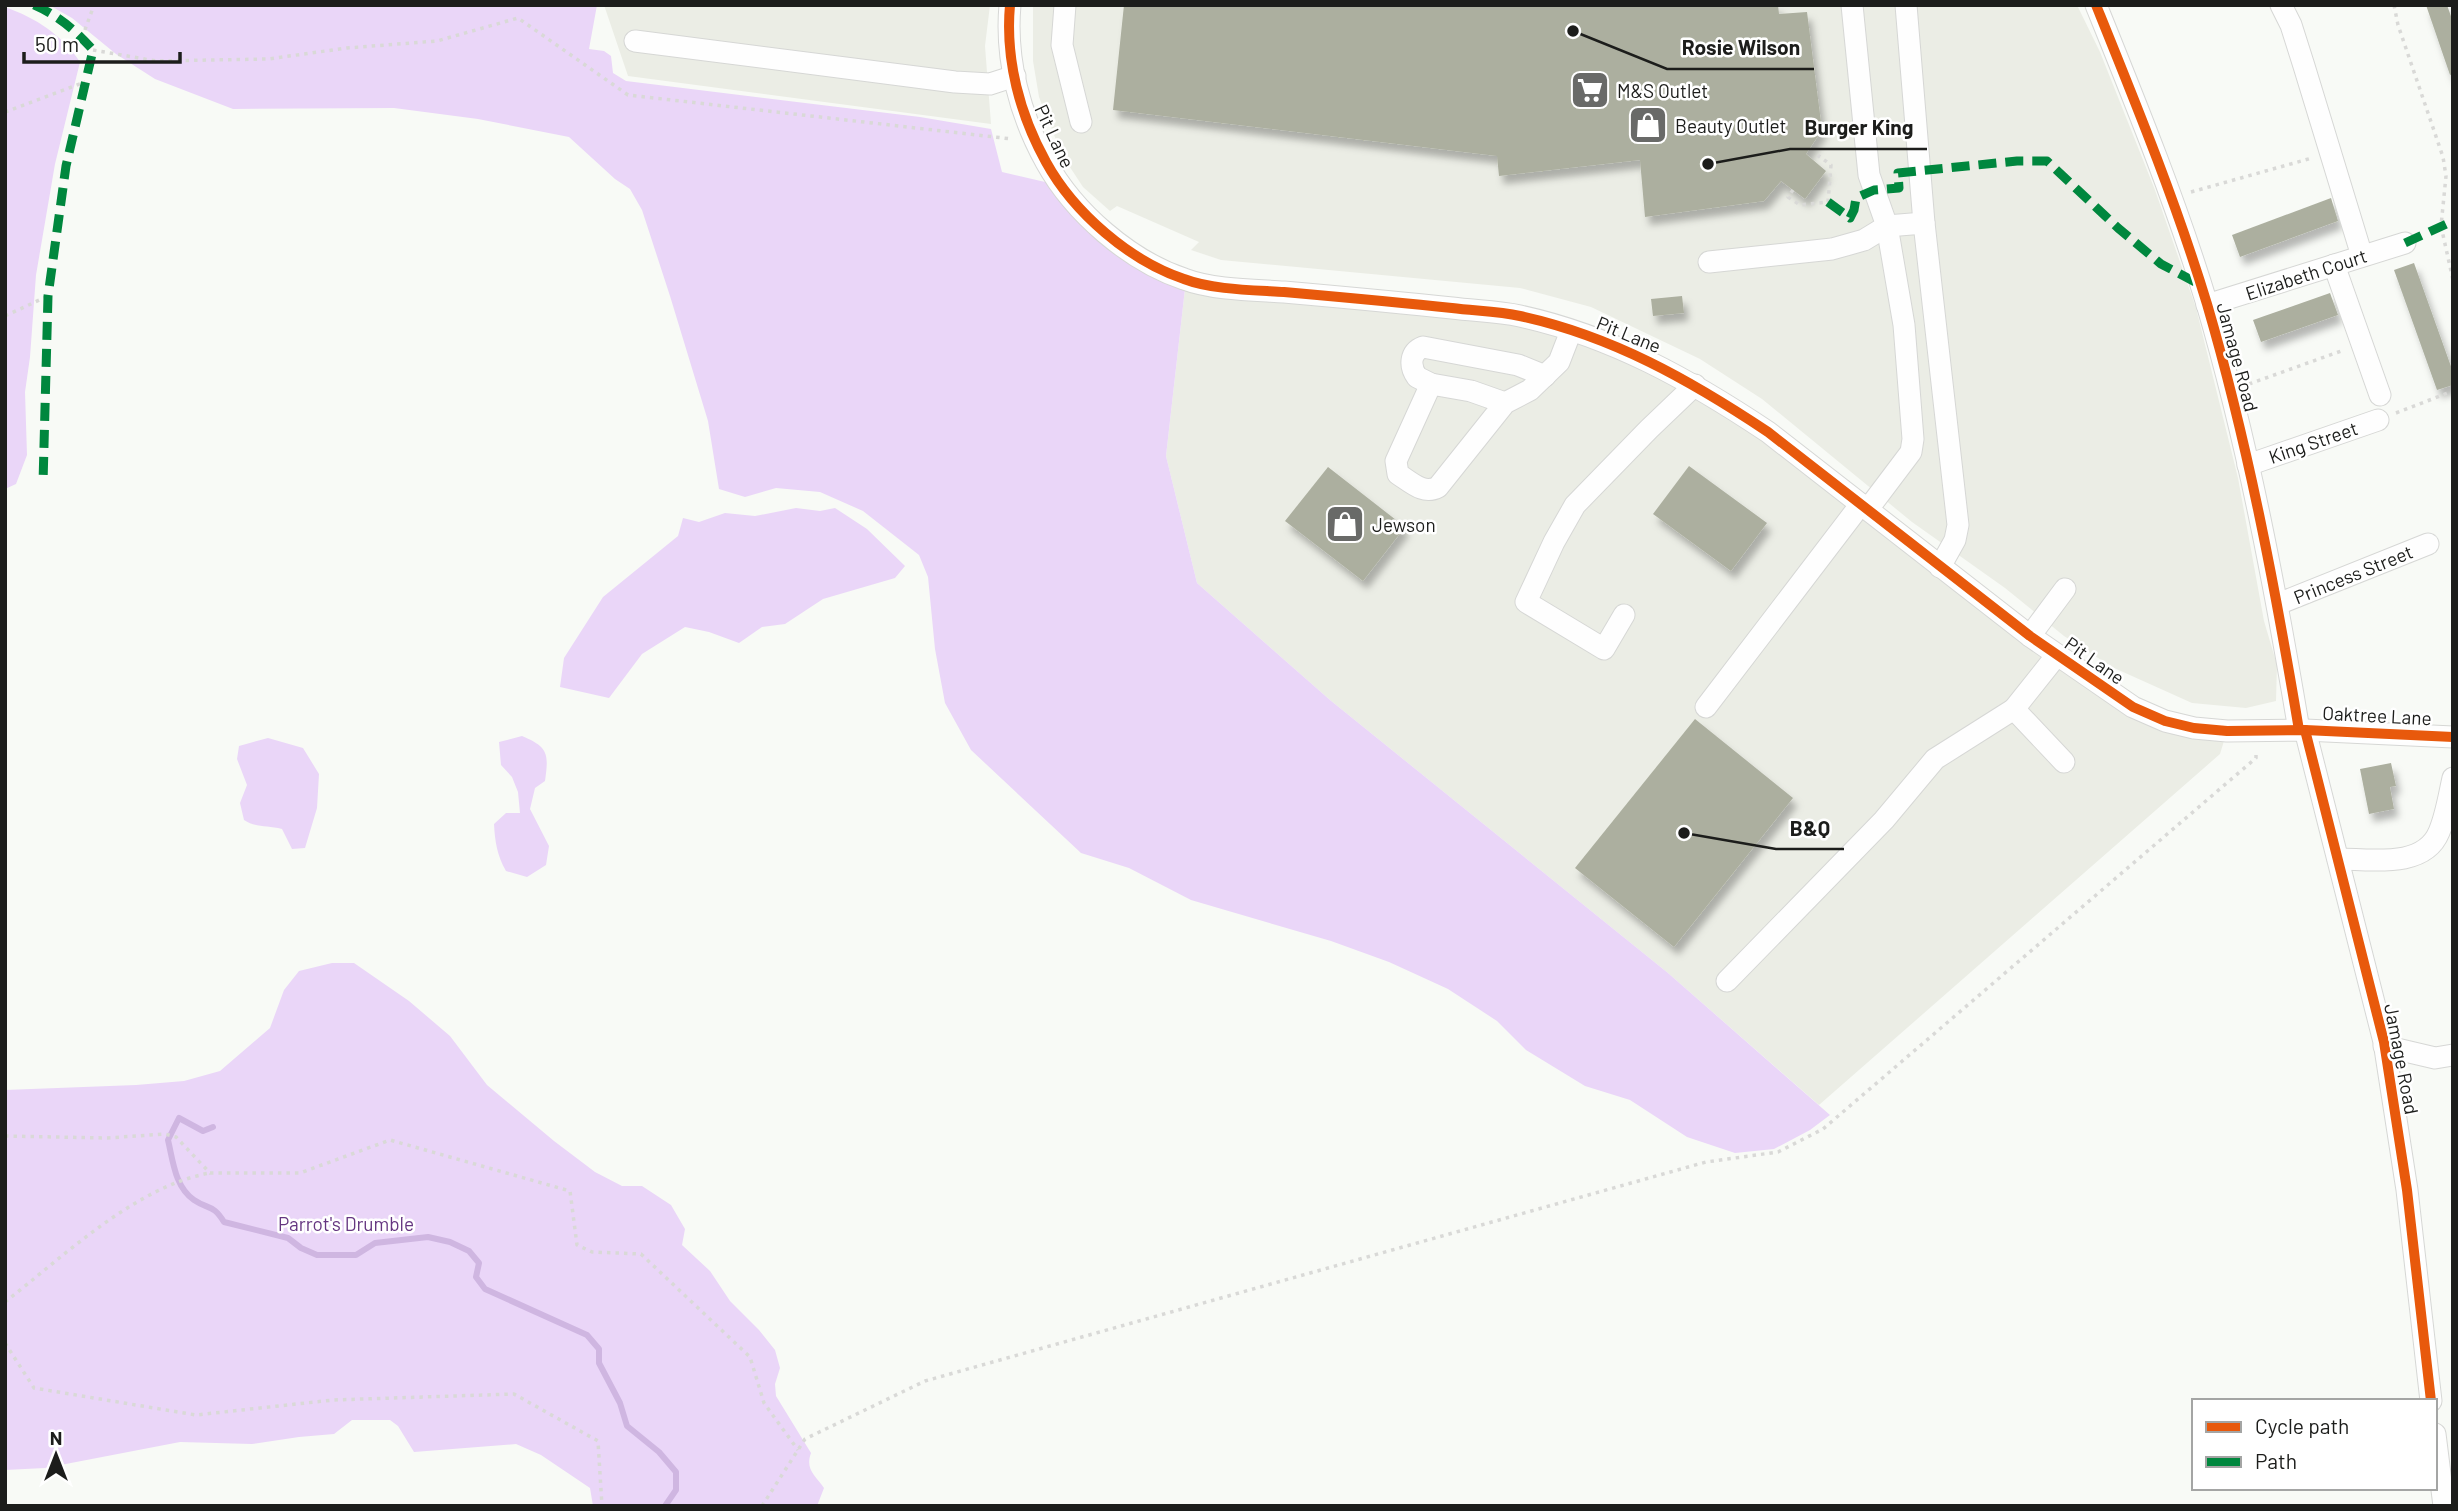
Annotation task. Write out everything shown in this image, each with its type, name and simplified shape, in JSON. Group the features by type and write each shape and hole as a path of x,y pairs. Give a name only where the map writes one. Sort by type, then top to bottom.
{"street":[{"name":"Pit Lane","path":"1010,5 1008,27 1015,76 1022,107 1035,142 1058,185 1119,245 1186,280 1237,288 1520,316 1601,340 1695,385 1768,432 2030,636 2133,707 2165,721 2194,728 2302,730"},
{"path":"1065,5 1062,45 1081,122"},
{"path":"1706,707 1865,506 1911,453 1913,439 1904,325 1887,226 1868,175 1852,5"},
{"path":"1906,5 1924,223 1958,525 1955,540 1940,567"},
{"name":"Jamage Road","path":"2096,5 2151,140 2207,305 2248,465 2302,730 2338,859 2384,1046 2407,1190 2431,1399"},
{"path":"2281,5 2291,25 2362,256"},
{"path":"635,41 955,82 990,84 1015,76"},
{"path":"1709,262 1832,249 1864,240 1887,226 1924,223"},
{"name":"Elizabeth Court","path":"2207,305 2405,243"},
{"path":"2334,265 2380,395"},
{"path":"1904,325 1936,323"},
{"path":"1432,384 1396,460 1398,474 1424,491 1438,487 1505,403 1530,390 1559,362 1571,331"},
{"path":"1505,403 1471,390 1432,384 1416,377 1411,365 1413,355 1417,349 1423,347 1518,365 1545,376"},
{"path":"1624,615 1604,649 1526,602 1575,505 1648,429 1695,385"},
{"name":"King Street","path":"2248,465 2378,420"},
{"name":"Princess Street","path":"2278,604 2428,544"},
{"path":"2030,636 2066,589"},
{"path":"1727,981 1884,820 1935,759 2014,709 2057,655"},
{"path":"2014,709 2064,762"},
{"name":"Oaktree Lane","path":"2302,730 2453,737"},
{"path":"2338,859 2412,858 2423,851 2439,833 2453,778"},
{"path":"2384,1046 2435,1058 2453,1055"},
{"path":"2437,1450 2444,1506"}],"path":[{"path":"82,38 94,5"},
{"path":"2394,5 2402,38 2443,157 2446,176 2441,226 2453,279"},
{"path":"93,50 156,61 268,59 347,48 437,41 518,18 628,94 1035,142"},
{"path":"5,113 85,82"},
{"path":"2171,198 2330,153"},
{"path":"1793,190 1788,197 1800,205 1828,202 1830,165 1819,156 1815,161"},
{"path":"5,316 48,296"},
{"path":"2229,390 2362,344"},
{"path":"2378,420 2453,391"},
{"path":"762,1506 805,1439 925,1381 1706,1162 1778,1152 1823,1129 2256,758 2256,731"},
{"path":"5,1136 107,1139 165,1134 176,1137 210,1173"},
{"path":"5,1302 128,1206 187,1177 210,1173 300,1173 390,1139 570,1191 577,1245 593,1252 641,1254 750,1357 764,1403 798,1450"},
{"path":"5,1343 34,1388 196,1415 333,1400 514,1394 598,1441 602,1506"}],"shaded area":[{"path":"604,5 990,5 985,46 991,124 628,76"},
{"path":"1033,5 2077,5 2100,52 2155,190 2196,308 2238,478 2264,621 2277,665 2276,701 2246,708 2192,703 2112,667 2064,636 2005,588 1912,522 1762,399 1700,359 1591,307 1520,288 1221,260 1191,250 1199,242 1117,206 1110,211 1083,187 1062,155 1039,97 1033,61"},
{"path":"1186,280 1520,316 1666,368 2110,693 2227,731 2220,754 1819,1105 1668,973 1330,700 1197,583 1166,456"}],"green space":[{"path":"49,5 597,5 589,49 604,51 611,56 613,73 626,81 920,117 991,129 1002,172 1058,185 1087,215 1186,280 1166,456 1197,583 1330,700 1668,973 1830,1115 1810,1130 1774,1149 1735,1153 1687,1137 1630,1100 1585,1086 1526,1050 1497,1021 1448,989 1389,962 1331,941 1191,900 1129,868 1081,853 971,750 945,703 935,649 928,577 919,555 863,511 820,492 776,488 745,497 719,489 708,421 642,210 630,189 615,179 569,137 478,119 394,108 233,109 155,79 116,54 72,18"},
{"path":"5,7 47,28 80,62 55,164 36,275 25,392 27,455 16,484 5,489"},
{"path":"796,508 820,511 835,508 867,529 905,566 895,578 823,599 785,624 762,627 739,643 685,627 642,654 609,698 560,687 564,658 603,597 678,536 683,518 699,522 725,513 755,516"},
{"path":"522,736 542,748 547,764 545,781 535,788 530,809 549,846 546,865 527,877 506,871 497,848 494,824 506,813 520,813 518,792 512,777 501,765 499,742"},
{"path":"268,738 303,748 319,774 317,808 305,848 292,849 282,829 244,820 240,803 247,785 237,759 239,746"},
{"name":"Parrot's Drumble","path":"332,963 354,963 409,1001 450,1036 487,1085 595,1172 622,1186 642,1186 671,1205 685,1229 682,1245 710,1271 730,1301 775,1350 780,1368 775,1384 776,1396 811,1453 810,1468 824,1488 817,1506 593,1506 590,1488 541,1455 516,1444 414,1452 398,1426 390,1420 352,1420 334,1434 252,1444 180,1442 45,1468 5,1470 5,1090 184,1081 220,1071 270,1028 284,990 299,971"}],"building":[{"path":"1124,5 1778,5 1779,14 1807,12 1822,130 1806,154 1826,171 1805,199 1781,181 1764,201 1645,217 1640,160 1499,176 1497,156 1113,110"},
{"path":"2426,5 2447,5 2453,22 2453,74 2450,75"},
{"path":"2331,198 2338,221 2240,257 2232,235"},
{"path":"2414,263 2453,372 2453,385 2437,390 2394,270"},
{"path":"2330,293 2338,315 2261,342 2253,320"},
{"path":"1682,296 1684,313 1653,316 1651,299"},
{"path":"1689,466 1767,523 1731,571 1653,514"},
{"name":"Jewson","path":"1328,467 1405,527 1363,581 1285,521"},
{"path":"1695,719 1793,798 1674,947 1575,868"},
{"path":"2391,763 2396,786 2390,787 2394,809 2369,814 2360,769"}],"waterway":[{"path":"213,1127 203,1131 179,1118 168,1140 176,1173 183,1188 194,1200 214,1210 224,1222 288,1238 317,1255 356,1255 375,1243 428,1237 450,1242 469,1251 479,1263 476,1277 485,1289 587,1335 599,1349 599,1363 620,1403 627,1426 659,1452 676,1472 676,1490 665,1506"}],"marked path":[{"path":"34,5 66,24 93,50 66,166 48,296 43,483"},
{"path":"1828,202 1850,218 1856,198 1874,190 1899,188 1898,173 2017,161 2047,161 2118,228 2161,264 2201,285"},
{"path":"2405,243 2453,221"}],"cycle path":[{"path":"1010,5 1010,46 1016,86 1029,125 1046,162 1072,199 1105,233 1124,248 1164,271 1195,283 1220,287 1503,313 1587,335 1680,378 1768,432 2030,636 2133,707 2165,721 2194,728 2453,737"},
{"path":"2096,5 2169,191 2222,357 2259,516 2299,730"},
{"path":"2305,730 2384,1042 2407,1190 2431,1399"}],"place":[{"name":"Rosie Wilson","path":"1573,31"},
{"name":"M&S Outlet","path":"1590,90"},
{"name":"Beauty Outlet","path":"1648,125"},
{"name":"Burger King","path":"1708,164"},
{"name":"Jewson","path":"1345,524"},
{"name":"B&Q","path":"1684,833"}]}
